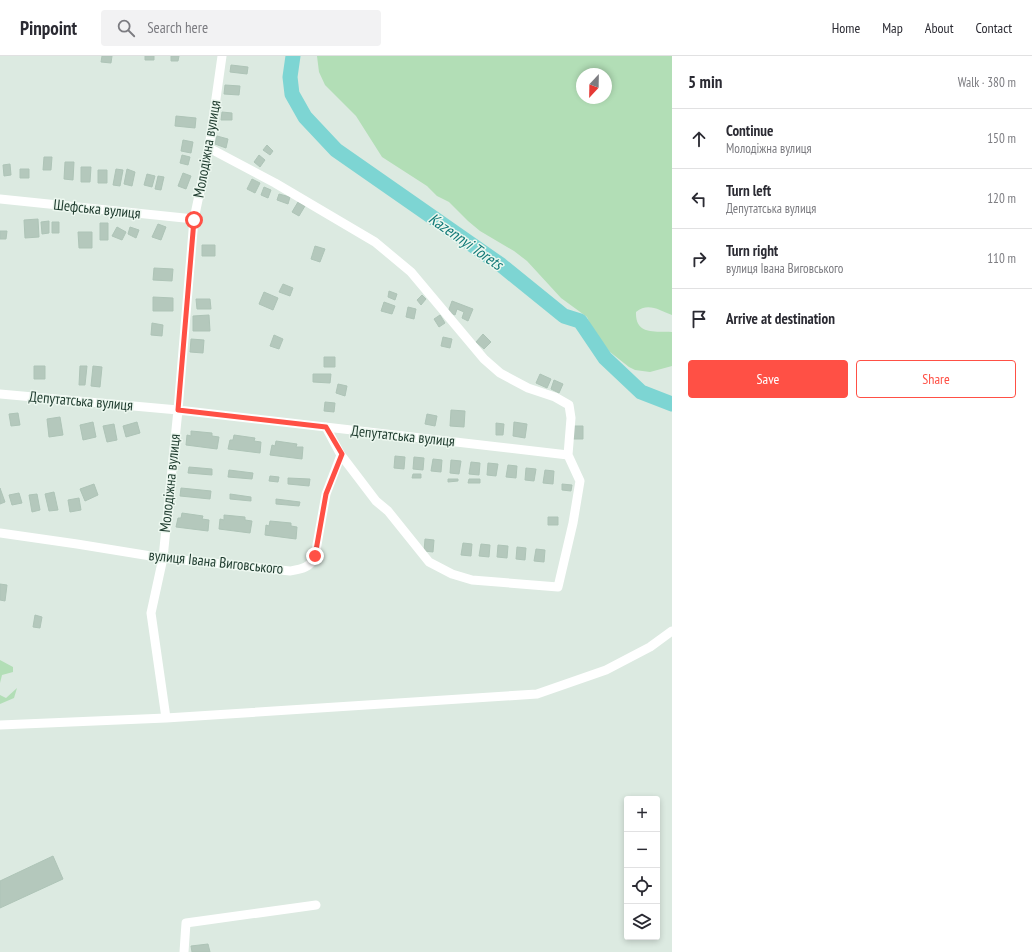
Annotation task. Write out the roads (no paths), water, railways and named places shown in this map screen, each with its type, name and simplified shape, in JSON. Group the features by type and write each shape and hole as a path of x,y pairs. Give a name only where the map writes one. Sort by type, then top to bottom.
{"street":[{"name":"Молодіжна вулиця","path":"166,718 151,613 163,558 178,410 194,220 209,148 222,56"},
{"path":"209,148 281,187 375,242 411,272 484,359 500,373 528,388 555,397 569,405 571,418 568,455 580,481 573,523 558,588 472,580 452,574 429,562 388,511 376,501 342,454 326,427"},
{"name":"Шефська вулиця","path":"0,199 194,220"},
{"name":"Депутатська вулиця","path":"0,394 178,410 568,455"},
{"name":"вулиця Івана Виговського","path":"0,533 54,540 163,558 290,571 302,569 312,564 315,556 326,494 342,454"},
{"path":"0,725 166,718 536,694 606,670 650,647 672,631"},
{"path":"184,952 186,923 316,905"}],"waterway":[{"name":"Kazennyi Torets","path":"293,56 290,77 292,94 305,117 336,150 501,265 564,316 580,321 605,358 641,392 672,404"}]}
